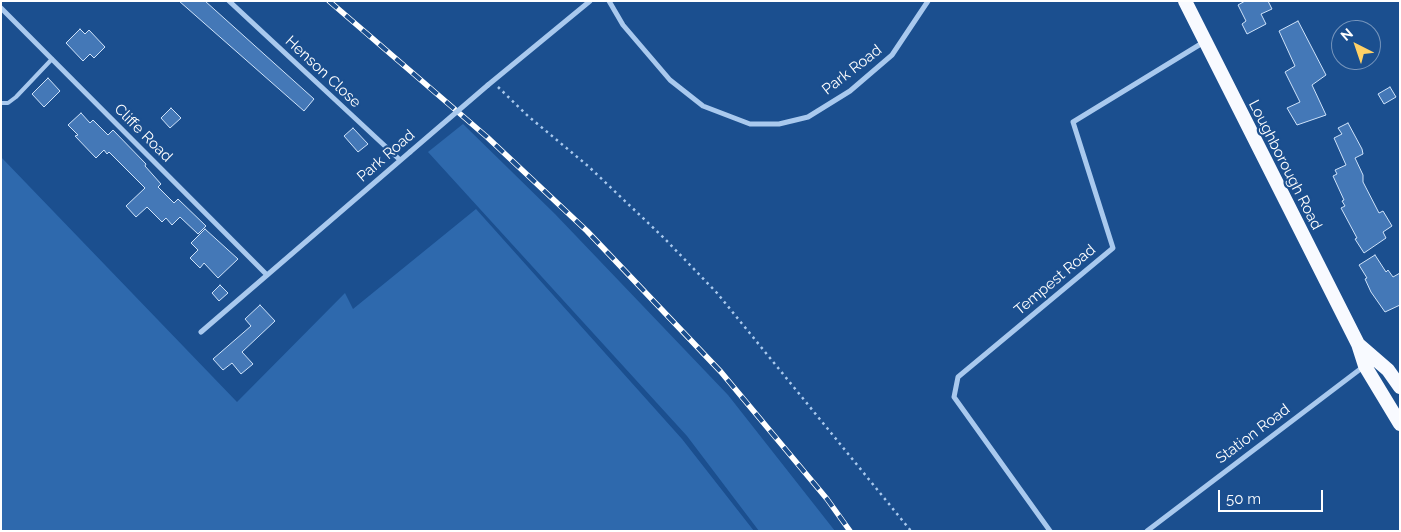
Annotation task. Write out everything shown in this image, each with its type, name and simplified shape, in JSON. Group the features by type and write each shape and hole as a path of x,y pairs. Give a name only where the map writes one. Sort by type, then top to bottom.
{"highway":[{"name":"Loughborough Road","path":"1185,1 1358,344 1370,361 1400,424"},
{"name":"Loughborough Road","path":"1370,361 1400,387"}],"street":[{"name":"Henson Close","path":"229,1 400,160"},
{"name":"Park Road","path":"201,332 490,83 590,1"},
{"name":"Park Road","path":"609,1 623,25 670,80 703,106 727,117 750,124 779,124 808,117 850,91 892,55 928,1"},
{"name":"Cliffe Road","path":"1,8 267,275"},
{"name":"Tempest Road","path":"1050,531 954,397 958,377 1113,248 1073,122 1205,41"},
{"name":"Station Road","path":"1146,531 1370,361"}],"lane":[{"path":"1,103 8,103 16,97 52,60"}],"path":[{"path":"490,83 588,166 664,238 716,293 911,531"}],"shaded area":[{"path":"463,124 555,214 728,395 835,531 759,531 687,436 428,152"},
{"path":"1,157 237,402 345,293 353,309 476,209 682,439 754,531 1,531"}],"building":[{"path":"179,1 205,1 314,99 304,111"},
{"path":"1245,1 1268,1 1272,9 1261,14 1266,24 1247,34 1242,24 1246,21 1238,5"},
{"path":"1298,21 1326,75 1312,85 1326,115 1297,125 1287,108 1300,102 1285,72 1295,66 1279,31"},
{"path":"80,29 85,34 89,30 105,47 94,58 90,54 83,61 66,43"},
{"path":"48,78 60,91 44,107 32,94"},
{"path":"1390,87 1396,97 1384,104 1378,94"},
{"path":"171,108 181,118 170,128 161,118"},
{"path":"81,113 90,123 93,120 108,135 113,130 146,164 145,166 161,184 158,187 174,203 178,199 206,226 198,234 180,217 172,225 166,218 162,222 147,207 136,217 126,206 145,188 109,152 107,154 104,150 96,158 75,136 78,135 68,125"},
{"path":"1348,123 1362,149 1363,154 1355,158 1363,175 1363,182 1379,213 1383,211 1392,226 1383,232 1386,238 1364,253 1355,239 1357,238 1341,208 1345,206 1342,201 1344,200 1333,176 1337,174 1335,170 1346,165 1334,138 1342,134 1338,128"},
{"path":"353,128 368,144 358,152 344,136"},
{"path":"205,229 238,259 218,278 204,263 200,268 190,258 198,250 191,243"},
{"path":"1375,255 1386,272 1388,270 1393,277 1400,273 1400,305 1385,312 1371,292 1365,279 1367,278 1359,265"},
{"path":"220,285 228,293 219,301 212,293"},
{"path":"260,305 275,321 242,352 253,364 241,374 232,363 223,370 213,359 251,326 245,319"}],"railway":[{"path":"329,1 487,137 587,231 721,372 827,499 850,531"}]}
